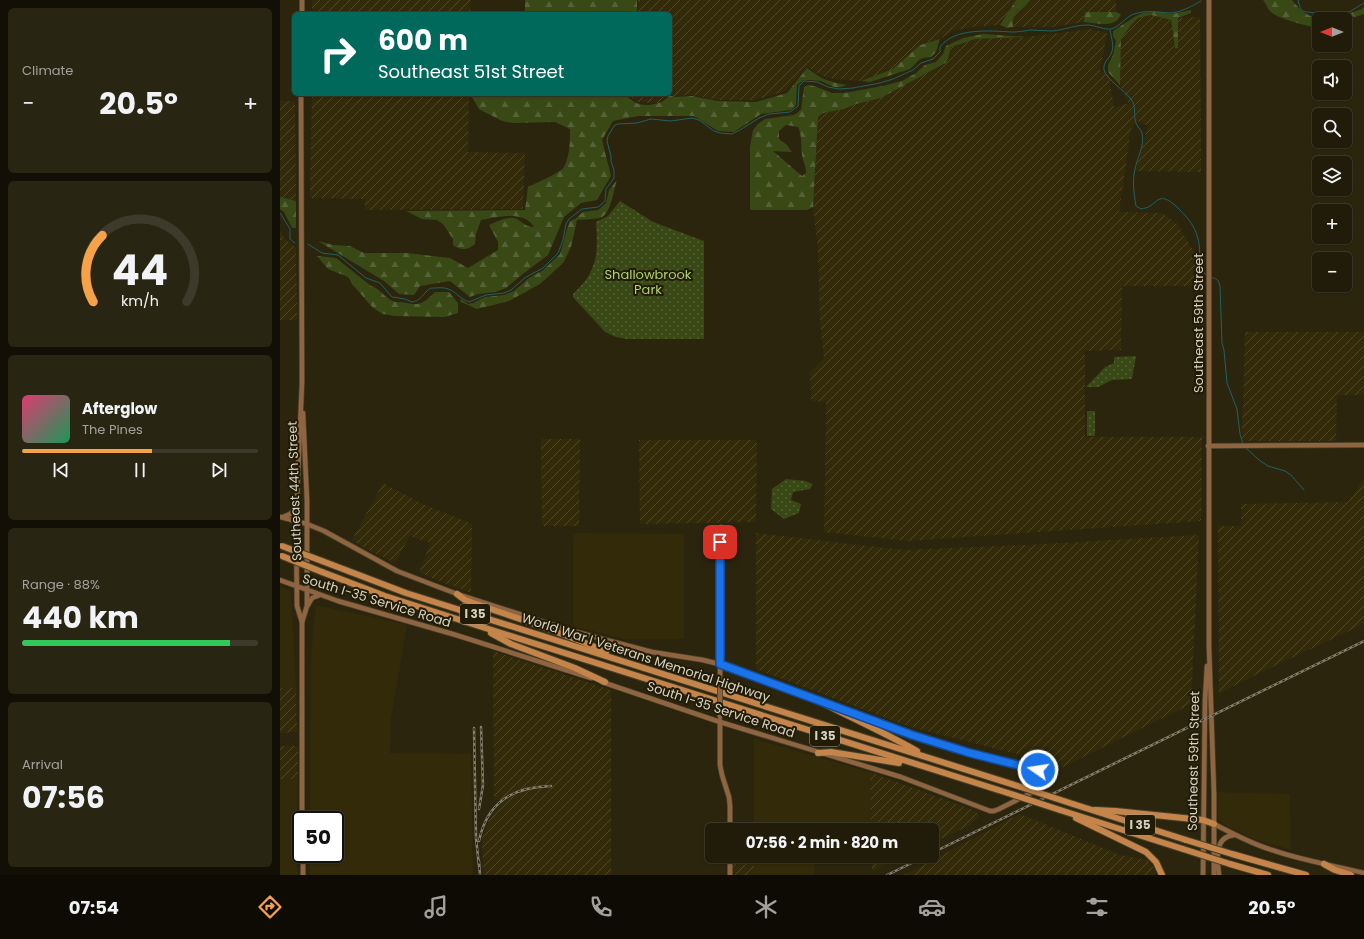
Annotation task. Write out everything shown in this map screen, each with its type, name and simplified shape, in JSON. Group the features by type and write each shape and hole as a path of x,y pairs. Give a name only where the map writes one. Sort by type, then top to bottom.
{"highway":[{"name":"World War I Veterans Memorial Highway","path":"281,545 406,593 1186,840 1306,875"},
{"name":"World War I Veterans Memorial Highway","path":"281,555 385,596 1268,875"},
{"path":"457,594 465,600 584,642 629,663"},
{"path":"479,626 511,644 575,668 605,682"},
{"path":"820,701 845,715 890,736 929,758"},
{"path":"818,753 831,752 920,765"},
{"path":"1060,810 1146,852 1156,862 1162,875"},
{"path":"1095,810 1203,820 1214,824"},
{"path":"1324,864 1335,870 1351,875"}],"main road":[{"path":"302,0 302,12"},
{"name":"Southeast 59th Street","path":"1209,0 1209,647 1212,701 1214,875"},
{"name":"Southeast 44th Street","path":"301,96 302,382 307,524 307,606 302,622"},
{"name":"Southeast 44th Street","path":"302,382 296,508 297,606 302,622 302,811"},
{"path":"1208,446 1364,445"},
{"path":"281,517 290,514 296,508"},
{"name":"South I-35 Service Road","path":"280,580 307,591 456,635 605,682 720,722 901,777 990,811 999,809 1047,785 1051,780 1050,774 1046,772 1002,762 876,723 720,664 652,652 612,642 457,594 397,571 334,536 307,524 281,517"},
{"path":"721,527 720,765 729,797 730,823"},
{"path":"307,606 312,598 320,595"},
{"name":"Southeast 59th Street","path":"1203,875 1205,701 1209,647"},
{"path":"1214,824 1234,835 1270,850 1364,873"},
{"path":"1219,875 1219,845 1228,835 1234,835"},
{"path":"303,863 303,875"},
{"path":"730,863 730,875"}],"shaded area":[{"path":"312,0 471,0 470,12 312,12"},
{"path":"638,0 1016,0 1000,25 972,27 953,31 940,39 920,45 893,69 861,81 834,79 819,75 807,66 786,91 754,100 718,100 692,95 672,95 672,12 638,12"},
{"path":"1029,0 1116,0 1116,12 1085,12 1084,22 1052,27 1013,27 1012,18 1017,10 1026,7"},
{"path":"1151,15 1171,20 1175,48 1178,48 1178,18 1200,17 1201,172 1135,171 1148,126 1137,121 1131,129 1119,212 1162,213 1177,224 1197,256 1198,286 1122,286 1121,350 1085,351 1085,437 1202,437 1201,521 907,541 824,532 826,402 811,401 810,372 824,359 820,321 818,249 813,207 818,117 823,113 844,109 856,104 881,98 947,62 951,47 975,39 1025,37 1091,29 1107,33 1100,70 1109,76 1114,108 1129,103 1120,85 1121,39 1138,18"},
{"path":"312,96 469,96 468,152 525,153 523,209 365,210 365,199 310,198"},
{"path":"629,96 667,96 657,103 638,102"},
{"path":"280,101 295,101 296,201 280,197"},
{"path":"280,230 284,238 296,248 297,320 280,320"},
{"path":"1245,332 1364,332 1364,395 1337,395 1336,441 1244,441 1242,438"},
{"path":"541,439 580,439 579,526 542,526"},
{"path":"639,440 757,440 756,522 640,524"},
{"path":"1364,479 1364,624 1245,680 1219,694 1218,526 1241,526 1241,504 1348,502"},
{"path":"383,483 423,504 472,524 471,593 419,573 430,543 410,536 395,563 352,540"},
{"path":"578,533 684,534 684,639 624,639 573,626 573,537"},
{"path":"756,533 904,550 1199,535 1191,704 1059,769 1025,756 907,726 756,669"},
{"path":"280,587 291,591 296,688 280,688"},
{"path":"316,605 407,625 391,719 390,753 471,754 473,875 310,875 310,863 344,863 344,811 310,811 311,663"},
{"path":"493,651 611,690 611,875 483,875 482,838 489,820 500,805 506,800 494,800"},
{"path":"280,688 296,688 297,732 280,733"},
{"path":"754,739 870,772 871,823 754,823"},
{"path":"280,746 298,746 298,779 280,779"},
{"path":"870,772 976,811 979,816 970,825 939,840 939,823 871,823"},
{"path":"280,779 298,779 298,811 292,811 292,863 297,863 297,875 280,875"},
{"path":"1217,792 1290,794 1291,850 1252,838 1227,826 1218,819"},
{"path":"1020,814 1120,855 1148,860 1154,869 1155,875 904,875 927,863 939,863 939,857"},
{"path":"732,863 754,863 754,875 732,875"},
{"path":"754,863 814,863 814,875 754,875"},
{"path":"872,863 889,863 872,871"}],"green space":[{"path":"525,0 637,0 637,12 525,12"},
{"path":"1016,0 1029,0 1024,7 1014,15 1013,27 1007,28 1000,25"},
{"path":"1263,0 1292,0 1303,12 1312,16 1312,27 1293,22 1273,14"},
{"path":"1364,7 1364,14 1355,17 1352,16 1352,12"},
{"path":"1191,10 1191,13 1178,18 1178,48 1175,48 1171,20 1151,15 1138,18 1121,39 1120,85 1108,72 1108,65 1113,55 1116,41 1113,36 1113,31 1143,13 1157,12 1172,14"},
{"path":"1085,12 1116,12 1121,14 1115,22 1100,24 1084,22"},
{"path":"983,34 1025,37 975,39 951,47 947,62 881,98 856,104 844,109 823,113 818,117 813,207 807,210 750,210 750,147 753,130 758,124 765,119 794,115 801,110 804,87 808,85 832,93 844,93 902,81 916,73 925,65 936,62 943,54 946,46 963,38","holes":["786,125 798,127 800,131 802,156 806,169 806,173 802,176 773,151 792,152 787,145 779,139 779,131"]},
{"path":"940,39 936,52 931,57 919,60 910,69 870,82 861,81 893,69 920,45"},
{"path":"807,68 826,80 846,85 843,87 836,87 821,81 804,80 797,85 796,105 791,110 761,114 734,132 718,131 694,116 638,116 613,121 602,140 611,176 597,200 581,203 564,217 548,255 506,288 495,292 478,294 470,297 450,281 420,286 414,295 399,294 384,281 318,241 333,245 350,246 364,253 407,253 450,258 468,268 498,250 498,242 489,225 504,219 514,218 528,226 534,227 524,218 510,216 481,220 476,234 475,244 470,248 462,249 453,245 453,239 443,224 437,220 422,219 406,211 525,210 528,187 553,175 564,167 569,153 570,129 555,122 513,123 502,121 479,109 472,96 628,96 636,103 649,105 659,103 668,96 692,96 717,101 756,102 787,93"},
{"path":"617,180 608,211 602,217 596,219 577,220 571,247 563,263 540,284 509,301 477,309 461,302 461,299 468,304 485,297 504,295 514,291 529,278 542,271 560,254 570,221 575,219 583,212 598,210 606,203 609,190"},
{"path":"280,197 296,201 296,228 292,228 284,212 280,209"},
{"name":"Shallowbrook Park","path":"620,201 653,222 704,241 704,339 627,339 616,337 605,332 573,297 573,294 581,286 592,270 595,261 597,244 596,222 608,216"},
{"path":"317,256 336,258 371,286 394,301 416,304 427,300 435,292 449,292 458,303 458,313 444,317 395,316 383,314 373,308 348,277 328,269"},
{"path":"1136,356 1132,379 1112,380 1098,387 1086,387 1105,367 1114,363 1114,357"},
{"path":"1087,411 1095,411 1095,436 1087,436"},
{"path":"786,479 805,481 813,484 810,489 793,492 791,500 801,504 799,513 784,519 771,509 772,489"}],"waterway":[{"path":"1298,0 1300,8 1303,11 1332,18 1347,13 1364,3"},
{"path":"308,244 322,253 338,255 366,278 380,283 392,297 405,299 412,302 419,299 430,289 447,288 469,302 486,295 504,293 511,290 526,277 543,268 558,253 563,240 566,224 569,219 582,209 598,207 605,201 606,189 614,178 614,170 607,141 608,136 617,124 637,123 651,119 671,121 692,118 699,120 714,131 732,134 759,118 769,114 790,112 798,106 799,86 804,81 817,82 828,87 839,89 880,83 913,70 921,63 933,59 940,52 940,47 947,41 964,33 984,31 1052,31 1087,25 1111,29 1134,14 1148,12 1174,13 1186,9 1201,1"},
{"path":"1110,30 1113,48 1105,63 1105,74 1133,102 1135,120 1141,130 1143,138 1142,147 1134,174 1136,206 1141,209 1147,208 1160,199 1169,201 1176,206 1187,217 1195,229 1199,244 1200,263 1207,276"},
{"path":"280,213 290,229 290,239 295,243"},
{"path":"1210,277 1217,280 1220,286 1222,343 1227,383 1237,409 1240,434 1243,444"},
{"path":"1245,447 1268,466 1285,471 1291,475 1304,490"}],"railway":[{"path":"939,850 1364,641"},
{"path":"479,809 483,785 481,727"},
{"path":"474,728 476,838 479,866"},
{"path":"479,841 488,816 504,799 525,790 551,786"},
{"path":"479,861 480,875"},
{"path":"887,875 912,863"}],"route":[{"path":"720,542 720,664 732,667 876,723 912,735 1002,762 1038,770"}]}
